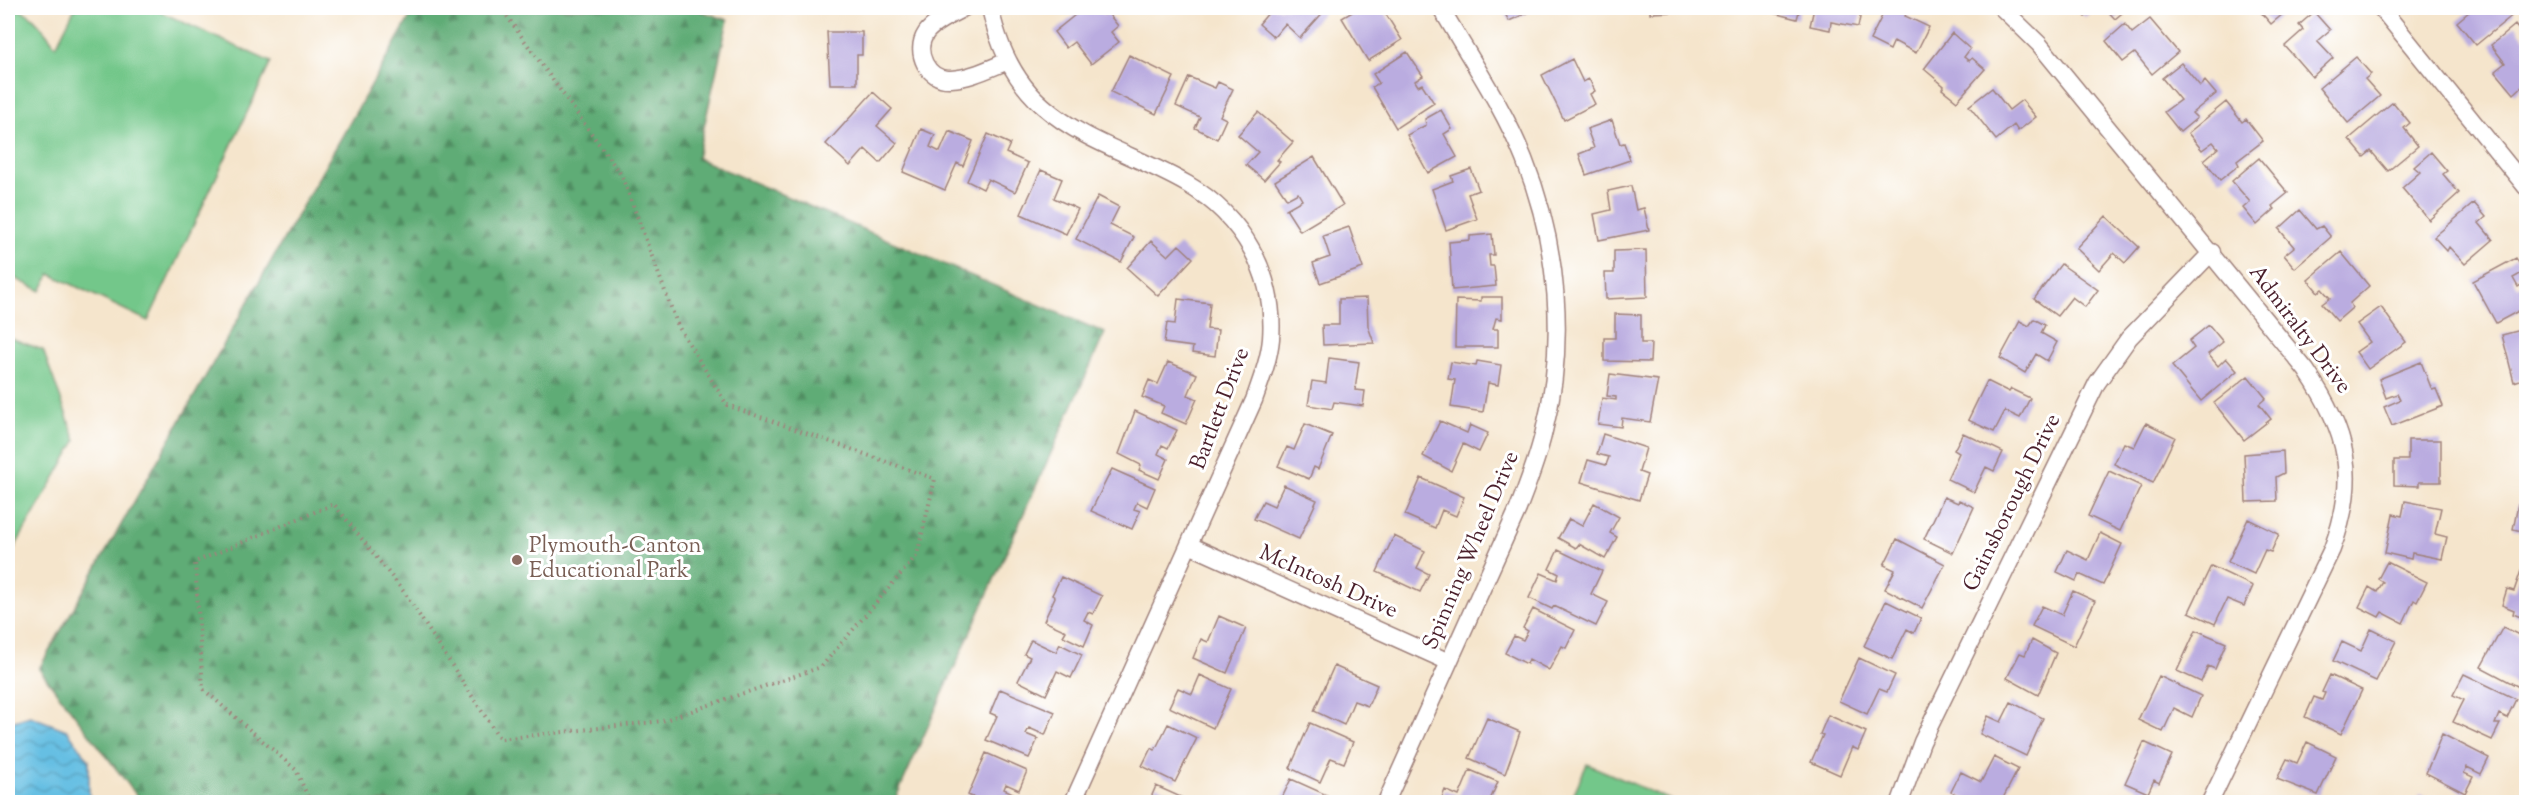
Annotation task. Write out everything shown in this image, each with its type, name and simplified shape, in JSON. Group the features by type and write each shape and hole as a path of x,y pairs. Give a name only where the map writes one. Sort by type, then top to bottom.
{"street":[{"path":"964,8 928,31 922,40 924,60 931,72 940,78 951,79 972,75 1008,61"},
{"name":"Bartlett Drive","path":"990,8 1008,61 1027,89 1043,106 1077,131 1186,183 1212,201 1242,233 1262,272 1269,296 1272,321 1264,371 1254,400 1073,802"},
{"name":"Spinning Wheel Drive","path":"1386,802 1518,509 1537,459 1553,387 1557,313 1546,229 1524,159 1489,90 1441,8"},
{"name":"Admiralty Drive","path":"2002,8 2039,44 2212,252 2306,370 2327,400 2344,448 2347,493 2341,525 2332,549 2210,802"},
{"path":"2381,8 2526,187"},
{"name":"Gainsborough Drive","path":"1900,802 1922,742 2097,383 2130,338 2212,252"},
{"name":"McIntosh Drive","path":"1189,545 1449,662"}],"path":[{"path":"310,802 296,770 203,688 195,562 334,504 404,592 500,739 662,721 821,667 916,555 935,479 727,405 678,326 622,176 501,8"}],"green space":[{"path":"8,8 30,16 56,46 75,8 152,8 271,62 148,321 50,274 41,291 8,275"},
{"name":"Plymouth-Canton Educational Park","path":"415,8 692,8 728,20 697,158 1105,333 894,802 136,802 138,797 39,669"},
{"path":"8,337 43,350 76,441 8,559"},
{"path":"1587,764 1675,802 1570,802"}],"water":[{"path":"30,716 67,730 89,760 89,802 8,802 8,723"}],"building":[{"path":"1091,8 1098,8 1104,15 1107,12 1118,26 1111,32 1119,42 1091,64 1074,42 1066,48 1054,32 1080,11 1082,14"},
{"path":"1265,8 1327,8 1300,38 1285,24 1274,37 1259,24 1270,11"},
{"path":"1359,8 1382,8 1402,40 1368,61 1342,18"},
{"path":"1502,8 1538,8 1509,21"},
{"path":"1650,8 1677,8 1677,12 1650,13"},
{"path":"1753,8 1800,8 1797,19"},
{"path":"1814,8 1862,8 1858,27 1831,22 1830,30 1810,26"},
{"path":"1886,8 1909,9 1905,16 1929,27 1916,53 1894,41 1890,50 1870,40"},
{"path":"2077,8 2095,8 2085,17"},
{"path":"2105,8 2128,8 2115,19"},
{"path":"2257,8 2290,8 2271,24"},
{"path":"2467,8 2509,8 2514,14 2476,45 2457,22 2470,11"},
{"path":"2314,12 2330,30 2317,41 2333,58 2312,77 2285,46 2303,30 2299,25"},
{"path":"2150,19 2178,52 2152,74 2135,53 2123,62 2106,41 2125,24 2132,33"},
{"path":"2515,25 2526,39 2526,83 2514,94 2495,71 2505,63 2491,45"},
{"path":"827,32 862,32 862,55 857,55 857,84 830,84"},
{"path":"1952,33 1970,49 1964,57 1969,61 1972,58 1985,69 1957,101 1942,89 1944,86 1924,69"},
{"path":"1407,52 1423,76 1415,81 1418,86 1422,84 1434,103 1396,128 1372,87 1379,83 1373,74"},
{"path":"1129,55 1174,77 1156,114 1111,92"},
{"path":"2356,57 2371,74 2365,79 2380,96 2348,123 2319,88"},
{"path":"1572,59 1583,82 1589,79 1595,91 1590,94 1595,104 1564,120 1542,75"},
{"path":"2181,63 2200,86 2205,81 2216,94 2192,113 2197,118 2180,132 2164,112 2180,100 2162,78"},
{"path":"1189,77 1215,88 1218,82 1233,89 1220,116 1226,119 1217,139 1195,128 1200,117 1176,106"},
{"path":"1992,88 2009,110 2022,100 2036,117 2018,131 2014,125 1996,140 1969,106"},
{"path":"873,92 892,109 877,126 897,143 880,163 865,149 850,166 826,144"},
{"path":"2226,102 2242,122 2246,119 2263,141 2237,161 2239,165 2220,180 2204,160 2218,148 2213,142 2202,150 2188,133"},
{"path":"2393,102 2410,123 2404,128 2418,146 2388,171 2371,151 2364,157 2349,139"},
{"path":"1441,110 1452,129 1444,134 1457,157 1428,173 1407,135 1426,125 1425,119"},
{"path":"1258,112 1293,142 1264,180 1246,165 1258,152 1238,135"},
{"path":"1612,120 1620,144 1624,143 1630,160 1586,175 1579,154 1594,148 1587,129"},
{"path":"921,129 935,135 930,147 940,152 949,131 973,141 963,166 957,163 945,190 903,172"},
{"path":"988,134 1010,144 1006,153 1028,163 1015,192 988,179 983,189 967,181"},
{"path":"2431,152 2447,171 2443,174 2459,193 2429,220 2402,188 2420,172 2414,167"},
{"path":"1314,157 1343,205 1300,231 1286,209 1302,200 1298,193 1287,199 1275,181"},
{"path":"2259,158 2288,193 2272,206 2275,209 2257,225 2243,208 2250,202 2232,181"},
{"path":"1471,169 1479,190 1468,194 1477,219 1446,230 1432,189 1453,181 1451,176"},
{"path":"1041,170 1062,179 1054,198 1078,209 1066,234 1021,214"},
{"path":"1631,186 1636,210 1644,208 1649,230 1599,240 1594,214 1611,210 1608,191"},
{"path":"1098,196 1119,207 1110,225 1134,237 1121,262 1076,239"},
{"path":"2474,203 2486,217 2479,223 2493,240 2465,264 2449,247 2447,251 2434,237"},
{"path":"2300,210 2316,229 2322,226 2331,237 2295,268 2284,255 2294,247 2279,229"},
{"path":"2106,216 2139,247 2125,263 2114,253 2099,270 2076,248"},
{"path":"1349,227 1363,268 1320,283 1313,263 1330,257 1323,236"},
{"path":"1492,234 1494,255 1489,255 1490,266 1494,266 1496,286 1452,290 1449,242 1470,240 1470,236"},
{"path":"1151,241 1168,256 1179,245 1193,258 1158,296 1127,268"},
{"path":"1646,250 1647,297 1606,299 1605,273 1614,273 1614,251"},
{"path":"2341,252 2369,286 2350,303 2352,308 2337,321 2322,304 2330,298 2322,289 2318,292 2308,280"},
{"path":"2516,258 2524,272 2513,278 2518,287 2526,282 2526,307 2496,323 2473,281"},
{"path":"2061,264 2098,290 2085,307 2072,297 2057,316 2034,299"},
{"path":"1481,297 1502,297 1502,319 1496,318 1493,329 1498,329 1498,347 1455,347 1456,300 1481,301"},
{"path":"1367,298 1368,326 1374,343 1323,345 1322,325 1339,325 1339,299"},
{"path":"1178,299 1210,303 1207,329 1218,330 1215,356 1192,353 1193,347 1164,343 1167,323 1175,324"},
{"path":"2381,307 2406,342 2368,369 2356,352 2370,342 2357,324"},
{"path":"1615,314 1641,315 1641,343 1651,343 1650,362 1604,361 1604,338 1615,338"},
{"path":"2034,319 2045,325 2041,333 2057,342 2047,361 2036,354 2025,373 2000,358 2020,321 2029,326"},
{"path":"2526,320 2526,378 2514,382 2502,335 2525,329 2523,321"},
{"path":"2209,325 2223,342 2208,354 2218,366 2226,358 2237,371 2201,401 2172,366 2194,348 2189,341"},
{"path":"1329,358 1359,362 1355,390 1365,391 1363,406 1334,402 1332,409 1308,405 1312,381 1326,383"},
{"path":"1477,361 1501,365 1498,385 1488,383 1483,412 1451,407 1455,380 1448,379 1451,362 1476,366"},
{"path":"1168,362 1197,374 1188,395 1197,399 1186,424 1161,413 1164,406 1142,397 1149,380 1158,384"},
{"path":"2421,362 2432,390 2436,389 2443,406 2392,426 2384,407 2400,400 2397,394 2386,398 2379,379"},
{"path":"1610,374 1658,380 1650,422 1622,418 1621,427 1598,424 1602,398 1616,400 1616,397 1607,396"},
{"path":"2248,376 2266,398 2259,404 2271,419 2244,440 2214,403"},
{"path":"1987,381 2009,392 2011,389 2030,398 2020,418 2005,411 1994,432 1968,420"},
{"path":"2522,388 2526,388 2526,409 2525,409"},
{"path":"1135,411 1177,430 1168,448 1162,445 1158,454 1168,459 1159,479 1139,470 1141,465 1119,454"},
{"path":"1440,421 1467,433 1470,425 1488,433 1479,452 1463,444 1451,471 1423,456"},
{"path":"2146,423 2175,437 2153,483 2114,464 2124,443 2134,447"},
{"path":"1305,424 1332,435 1318,469 1314,467 1309,479 1278,466 1287,447 1294,450"},
{"path":"1963,433 2003,452 1994,471 1986,467 1974,492 1947,479 1959,453 1954,450"},
{"path":"1603,434 1646,448 1639,472 1647,475 1639,500 1581,482 1588,460 1606,465 1609,457 1597,454"},
{"path":"2408,440 2441,440 2441,482 2419,482 2419,486 2394,485 2394,460 2408,460"},
{"path":"2283,451 2284,473 2276,477 2277,501 2246,502 2244,454"},
{"path":"1112,469 1155,488 1147,507 1137,502 1134,509 1140,511 1132,529 1091,511"},
{"path":"2109,471 2141,486 2120,531 2088,516"},
{"path":"1421,478 1464,497 1456,516 1442,510 1435,528 1405,515"},
{"path":"1284,485 1317,500 1299,539 1254,519 1263,501 1274,506"},
{"path":"1944,497 1958,503 1959,500 1974,507 1953,553 1924,539"},
{"path":"2405,501 2441,508 2435,534 2447,537 2442,559 2412,553 2411,559 2385,553 2393,514 2402,516"},
{"path":"1594,503 1619,517 1610,533 1617,537 1605,559 1579,544 1576,548 1558,538 1569,519 1582,526"},
{"path":"2518,504 2526,506 2526,532 2513,529"},
{"path":"2248,519 2279,534 2271,552 2265,550 2254,574 2228,562"},
{"path":"2100,533 2122,544 2103,585 2079,574 2076,581 2057,572 2067,550 2088,560"},
{"path":"1394,536 1425,551 1417,568 1429,574 1420,592 1377,572"},
{"path":"1897,539 1945,564 1922,608 1885,589 1895,570 1884,565"},
{"path":"1558,550 1602,571 1591,594 1608,602 1596,626 1554,606 1552,609 1529,598 1541,573 1557,580 1559,574 1549,569"},
{"path":"2387,562 2427,582 2417,602 2414,600 2403,623 2382,612 2379,617 2359,607 2369,587 2377,592 2383,582 2378,579"},
{"path":"2523,565 2526,566 2526,619 2513,614 2514,610 2502,605 2507,589 2514,591"},
{"path":"2211,566 2253,586 2244,606 2227,599 2215,624 2189,612"},
{"path":"1061,577 1102,596 1093,614 1088,612 1084,620 1093,625 1084,646 1063,636 1066,631 1044,621 1055,597 1052,595"},
{"path":"2073,591 2095,601 2074,646 2032,626 2042,606 2062,615"},
{"path":"1886,601 1921,618 1914,633 1907,629 1892,659 1864,646"},
{"path":"1533,609 1575,630 1566,648 1562,646 1549,670 1529,659 1527,664 1505,653 1514,636 1523,640 1528,631 1523,628"},
{"path":"1219,616 1246,628 1227,673 1193,658 1201,639 1208,642"},
{"path":"2526,626 2526,673 2519,687 2481,667 2503,627 2521,636"},
{"path":"2371,629 2396,641 2376,681 2333,661 2342,642 2361,651"},
{"path":"2196,630 2226,643 2215,669 2208,666 2201,682 2177,671"},
{"path":"1031,640 1056,652 1060,644 1082,655 1071,678 1057,671 1046,695 1018,681 1030,657 1024,654"},
{"path":"2032,640 2056,653 2038,695 2007,678 2020,653 2025,655"},
{"path":"1859,658 1895,675 1887,692 1879,689 1867,714 1839,701"},
{"path":"1334,666 1377,685 1368,706 1354,701 1344,725 1314,711"},
{"path":"2464,674 2516,699 2507,718 2499,714 2495,724 2500,724 2492,740 2453,722 2464,700 2453,695"},
{"path":"1200,675 1231,689 1213,728 1169,707 1178,688 1192,694"},
{"path":"2330,675 2362,690 2341,734 2305,717 2314,697 2322,700 2325,693 2322,692"},
{"path":"2159,676 2201,696 2192,717 2174,708 2163,732 2138,720"},
{"path":"1000,689 1055,712 1045,735 1029,728 1026,734 1038,739 1029,758 986,740 997,716 990,713"},
{"path":"2011,702 2043,718 2026,756 1980,734 1988,716 2001,722"},
{"path":"1828,715 1866,732 1858,750 1852,747 1840,775 1811,762 1823,735 1820,734"},
{"path":"1487,718 1520,732 1505,774 1469,758"},
{"path":"1310,723 1353,742 1344,763 1331,758 1320,782 1290,768"},
{"path":"1168,724 1197,738 1175,782 1142,766 1151,748 1155,750"},
{"path":"2442,734 2489,758 2481,774 2467,767 2464,773 2473,777 2465,793 2426,773"},
{"path":"2144,742 2172,755 2159,783 2154,780 2148,793 2125,783"},
{"path":"2307,742 2336,756 2318,795 2277,779 2287,759 2297,763"},
{"path":"986,753 1027,771 1019,790 1006,784 1004,789 1013,793 1008,802 984,802 968,795"},
{"path":"1994,757 2018,769 2001,802 1973,802 1951,792 1961,772 1981,782"},
{"path":"1470,770 1498,782 1489,802 1440,802 1445,790 1459,796"},
{"path":"1291,779 1329,796 1326,802 1280,802"},
{"path":"1156,786 1183,798 1181,802 1149,802"},
{"path":"2420,795 2436,802 2417,802"}],"place":[{"name":"Plymouth-Canton Educational Park","path":"517,560"}]}
